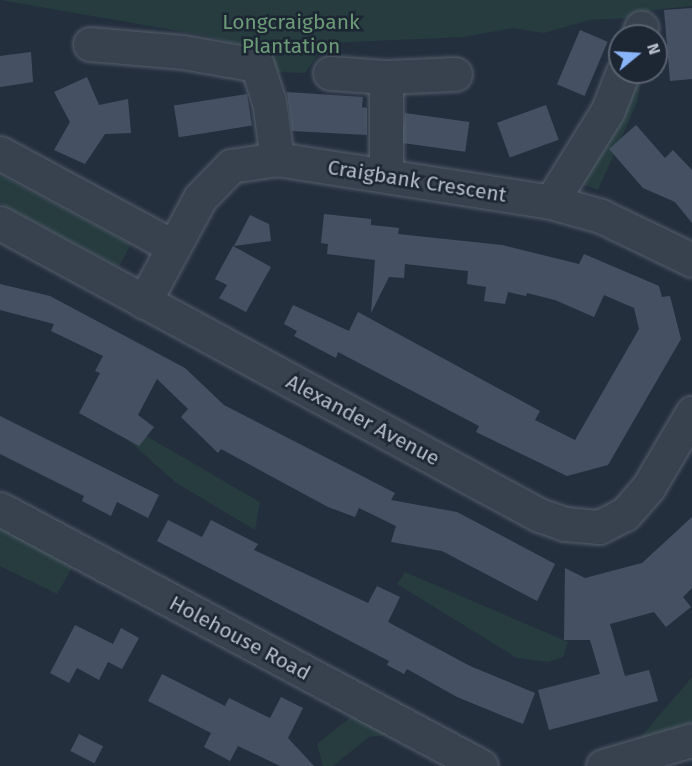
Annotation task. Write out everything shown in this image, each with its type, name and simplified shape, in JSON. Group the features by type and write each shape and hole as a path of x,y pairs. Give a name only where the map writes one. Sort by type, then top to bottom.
{"street":[{"path":"90,44 183,52 257,65 269,101 277,159"},
{"path":"330,73 386,77 455,74"},
{"path":"386,77 386,175"},
{"path":"551,202 608,110 618,84"},
{"path":"0,153 172,246"},
{"name":"Craigbank Crescent","path":"144,302 172,246 200,198 231,166 277,159 551,202 601,216 692,260"},
{"name":"Alexander Avenue","path":"0,223 539,515 565,524 599,527 625,514 649,486 692,413"},
{"name":"Holehouse Road","path":"0,509 481,766"},
{"path":"603,766 692,740"}],"green space":[{"name":"Longcraigbank Plantation","path":"0,0 692,0 692,6 653,10 632,18 589,20 544,33 513,28 464,37 326,43 305,73 277,72 260,50 207,36"},
{"path":"641,84 637,103 598,190 575,181 624,99"},
{"path":"0,175 131,244 119,267 0,203"},
{"path":"136,430 260,502 255,530 175,482 128,440"},
{"path":"0,521 77,559 57,594 0,566"},
{"path":"405,572 568,642 563,657 548,662 517,658 397,584"},
{"path":"692,677 692,722 640,738"},
{"path":"357,712 393,734 369,737 333,766 323,766 317,744"}],"building":[{"path":"692,8 692,79 670,81 668,24 665,24 664,10"},
{"path":"580,30 608,42 585,96 557,84"},
{"path":"31,52 33,82 0,87 0,56"},
{"path":"87,77 99,105 128,99 131,133 105,134 85,164 54,150 70,122 54,92"},
{"path":"287,92 363,97 362,107 367,108 367,135 292,131"},
{"path":"247,94 252,126 179,137 174,106"},
{"path":"546,105 559,140 510,158 497,123"},
{"path":"405,113 469,122 465,152 401,143"},
{"path":"636,125 665,158 673,150 692,170 692,223 675,202 643,188 609,149"},
{"path":"324,214 371,219 371,225 399,228 398,234 502,245 579,264 584,254 659,286 662,297 670,296 681,339 608,465 567,476 476,432 479,426 338,352 336,358 294,336 297,331 284,324 293,305 349,331 358,312 540,411 535,420 575,440 639,329 634,308 604,295 594,317 555,300 527,293 526,296 508,292 505,304 484,301 486,287 467,284 468,271 405,264 404,278 389,277 371,313 375,260 327,254 328,244 321,243"},
{"path":"250,215 269,224 271,241 234,246"},
{"path":"233,246 271,267 246,312 219,298 227,285 215,279"},
{"path":"0,284 50,296 185,368 224,405 395,493 391,500 457,512 555,564 537,601 442,551 391,542 396,526 359,508 355,517 328,507 221,449 218,453 181,417 188,409 157,379 138,415 154,427 139,446 79,413 100,373 95,371 103,356 51,331 54,324 0,310"},
{"path":"0,416 159,495 148,518 117,502 111,516 82,501 84,496 0,454"},
{"path":"692,517 692,588 683,597 691,607 666,627 654,612 610,624 625,676 649,670 658,701 549,730 538,690 600,674 590,640 564,640 565,568 585,578 642,563"},
{"path":"168,520 202,537 211,520 258,544 254,550 368,603 377,586 400,597 388,622 470,666 535,693 523,724 457,697 407,669 404,674 387,665 389,661 157,541"},
{"path":"75,625 113,644 121,628 139,638 122,669 108,662 99,680 77,668 69,683 50,673"},
{"path":"162,674 225,706 229,698 270,718 281,697 303,708 288,738 314,766 280,766 238,746 230,761 204,747 211,733 148,701"},
{"path":"79,734 103,746 94,763 70,751"}]}
